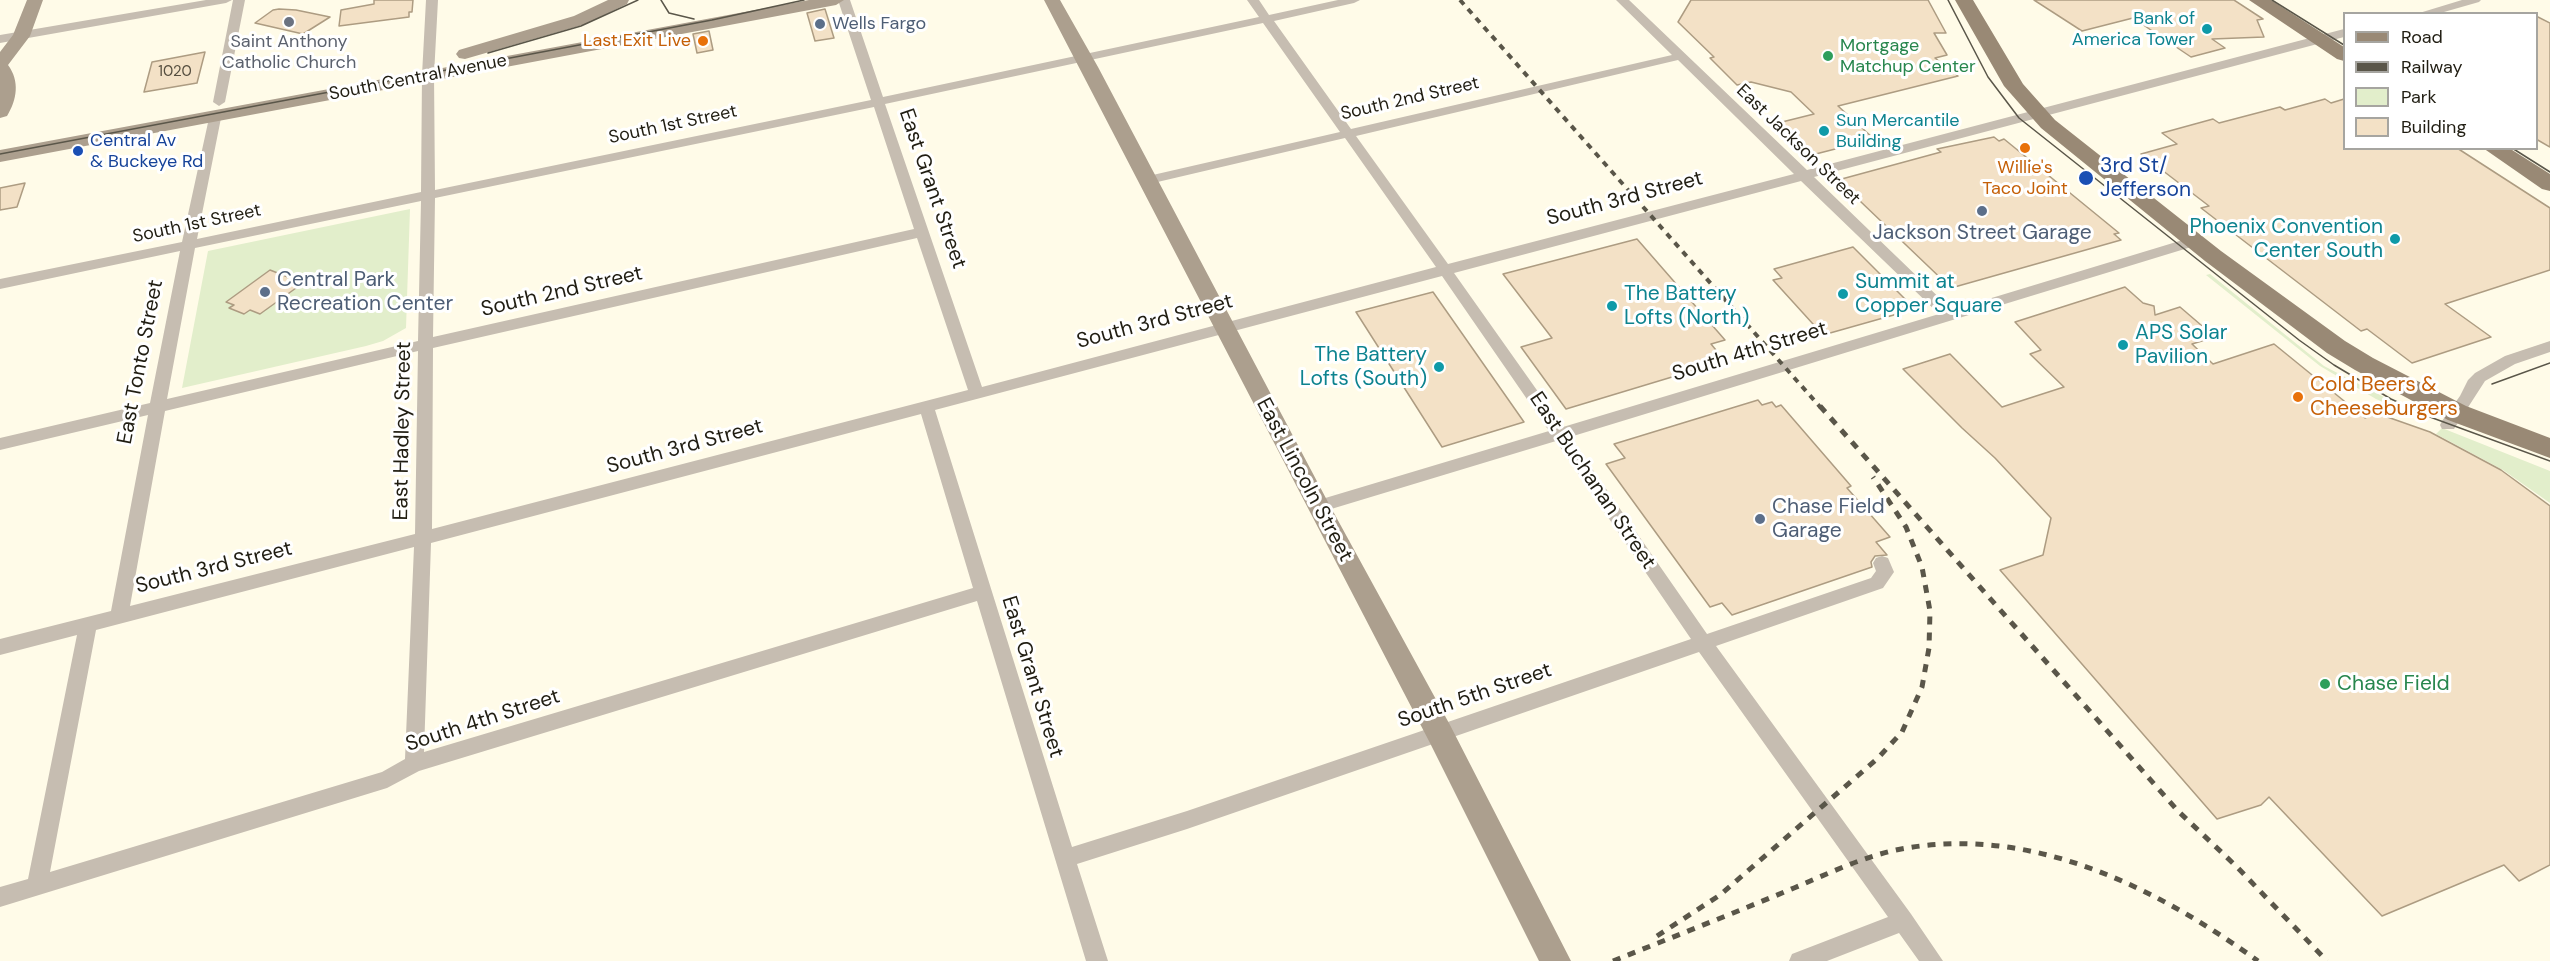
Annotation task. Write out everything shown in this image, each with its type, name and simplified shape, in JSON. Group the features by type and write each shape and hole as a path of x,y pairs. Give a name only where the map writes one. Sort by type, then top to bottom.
{"main road":[{"path":"0,112 9,82 8,76 0,65 21,36 35,0"},
{"name":"South Central Avenue","path":"428,69 580,20 621,0"},
{"path":"428,69 437,71 530,50 791,0"},
{"name":"South Central Avenue","path":"0,156 217,110 428,69 836,0"},
{"name":"East Lincoln Street","path":"1052,0 1440,734 1555,961"},
{"path":"1964,0 2014,86 2037,113 2204,249 2248,291 2306,340 2348,369 2550,467"},
{"path":"2258,0 2343,54"},
{"name":"South Central Avenue","path":"0,143 217,110"},
{"path":"2496,150 2550,184"},
{"path":"2453,419 2550,447"}],"street":[{"path":"0,39 226,0"},
{"name":"East Tonto Street","path":"119,616 156,407 239,0"},
{"name":"East Hadley Street","path":"414,764 423,538 428,69 432,0"},
{"name":"East Grant Street","path":"844,0 976,392"},
{"name":"East Buchanan Street","path":"1253,0 1560,434 1703,644 1932,961"},
{"name":"South 1st Street","path":"0,284 879,102 1354,0"},
{"name":"East Jackson Street","path":"1622,0 1949,315"},
{"path":"2430,12 2475,0"},
{"name":"South 3rd Street","path":"0,648 2343,33"},
{"name":"South 2nd Street","path":"1149,180 1681,56"},
{"name":"South 2nd Street","path":"0,444 923,232"},
{"name":"South 4th Street","path":"1318,507 1949,315 2204,249"},
{"path":"2453,419 2468,398 2470,389 2480,377 2510,360 2550,346"},
{"name":"East Grant Street","path":"926,406 1097,961"},
{"name":"South 5th Street","path":"1065,859 1440,734 1877,583 1885,572 1882,563"},
{"name":"South 4th Street","path":"0,897 387,779 414,764 982,592"},
{"path":"38,886 88,625"},
{"path":"1800,961 1904,921"}],"green space":[{"path":"410,209 406,328 383,341 366,346 182,388 208,251"},
{"path":"2210,274 2324,366 2407,409 2406,412 2376,399 2320,366 2206,275"},
{"path":"2442,428 2550,471 2550,503 2503,470 2436,434"}],"building":[{"path":"374,0 413,0 412,12 409,12 409,17 339,26 341,10 374,4"},
{"name":"Mortgage Matchup Center","path":"1691,0 1928,0 1946,33 1934,33 1947,55 1935,58 1958,76 1838,106 1874,139 1808,156 1774,124 1814,114 1791,92 1751,82 1737,85 1710,58 1714,57 1678,22"},
{"name":"Bank of America Tower","path":"2034,0 2234,0 2263,19 2257,20 2264,37 2212,39 2225,48 2191,57 2133,18 2082,31"},
{"name":"Wells Fargo","path":"825,9 834,38 815,41 807,13"},
{"name":"Saint Anthony Catholic Church","path":"273,10 330,17 303,34 255,23"},
{"path":"2538,17 2550,23 2550,147 2538,140"},
{"name":"Last Exit Live","path":"709,31 713,50 697,53 693,34"},
{"path":"205,52 197,83 144,92 152,62"},
{"name":"Phoenix Convention Center South","path":"2325,99 2331,103 2343,99 2343,150 2460,150 2550,208 2550,270 2445,304 2491,337 2412,363 2367,329 2361,331 2201,208 2209,206 2141,154 2177,144 2162,133 2213,119 2219,123 2280,107 2285,110"},
{"name":"Jackson Street Garage","path":"1994,137 1999,141 2004,139 2119,233 2114,234 2121,240 1951,288 1838,180 1941,152 1937,149"},
{"path":"25,183 17,207 0,210 0,188"},
{"name":"The Battery Lofts (North)","path":"1637,239 1725,340 1711,344 1725,361 1566,409 1521,347 1552,338 1503,274"},
{"name":"Summit at Copper Square","path":"1853,247 1915,309 1823,335 1773,280 1782,278 1774,269"},
{"name":"Central Park Recreation Center","path":"270,270 303,283 260,314 250,310 244,314 229,308 234,305 226,302"},
{"name":"Chase Field","path":"2125,287 2143,303 2154,306 2155,315 2180,307 2215,337 2192,344 2213,364 2274,344 2365,418 2376,413 2430,432 2501,470 2550,506 2550,865 2519,881 2504,865 2382,916 2269,797 2261,805 2217,819 2000,570 2043,555 2051,518 1995,458 1903,369 1950,354 2002,407 2064,387 2030,354 2041,350 2015,322"},
{"name":"The Battery Lofts (South)","path":"1433,292 1524,422 1442,447 1356,312"},
{"name":"Chase Field Garage","path":"1758,400 1762,405 1772,402 1776,407 1781,405 1851,486 1847,488 1890,537 1876,542 1887,555 1875,556 1871,562 1872,567 1732,615 1722,603 1710,607 1606,464 1625,458 1614,444"}],"tram line":[{"path":"488,53 581,26 638,0"},
{"path":"661,0 669,13 694,19"},
{"path":"0,154 712,20 804,0"},
{"path":"1948,0 1988,77 2019,118 2299,340 2334,365 2391,399 2430,417 2550,461"},
{"path":"2272,0 2343,44"},
{"path":"2515,150 2550,172"},
{"path":"2492,384 2550,363"}],"railway":[{"path":"1460,0 1821,408"},
{"path":"1820,406 2178,811 2237,867 2327,961"},
{"path":"1657,936 1720,895 1878,758 1902,732 1922,687 1929,648 1930,611 1922,567 1906,527 1873,477"},
{"path":"1613,961 1857,862 1896,850 1945,844 1994,845 2041,853 2088,867 2176,908 2258,961"}],"place":[{"name":"Saint Anthony Catholic Church","path":"289,22"},
{"name":"Wells Fargo","path":"820,24"},
{"name":"Bank of America Tower","path":"2207,29"},
{"name":"Last Exit Live","path":"703,41"},
{"name":"Mortgage Matchup Center","path":"1828,56"},
{"name":"Sun Mercantile Building","path":"1824,131"},
{"name":"Willie's Taco Joint","path":"2025,148"},
{"name":"Central Av & Buckeye Rd","path":"78,151"},
{"name":"3rd St/ Jefferson","path":"2086,178"},
{"name":"Jackson Street Garage","path":"1982,211"},
{"name":"Phoenix Convention Center South","path":"2395,239"},
{"name":"Central Park Recreation Center","path":"265,292"},
{"name":"Summit at Copper Square","path":"1843,294"},
{"name":"The Battery Lofts (North)","path":"1612,306"},
{"name":"APS Solar Pavilion","path":"2123,345"},
{"name":"The Battery Lofts (South)","path":"1439,367"},
{"name":"Cold Beers & Cheeseburgers","path":"2298,397"},
{"name":"Chase Field Garage","path":"1760,519"},
{"name":"Chase Field","path":"2325,684"}]}
